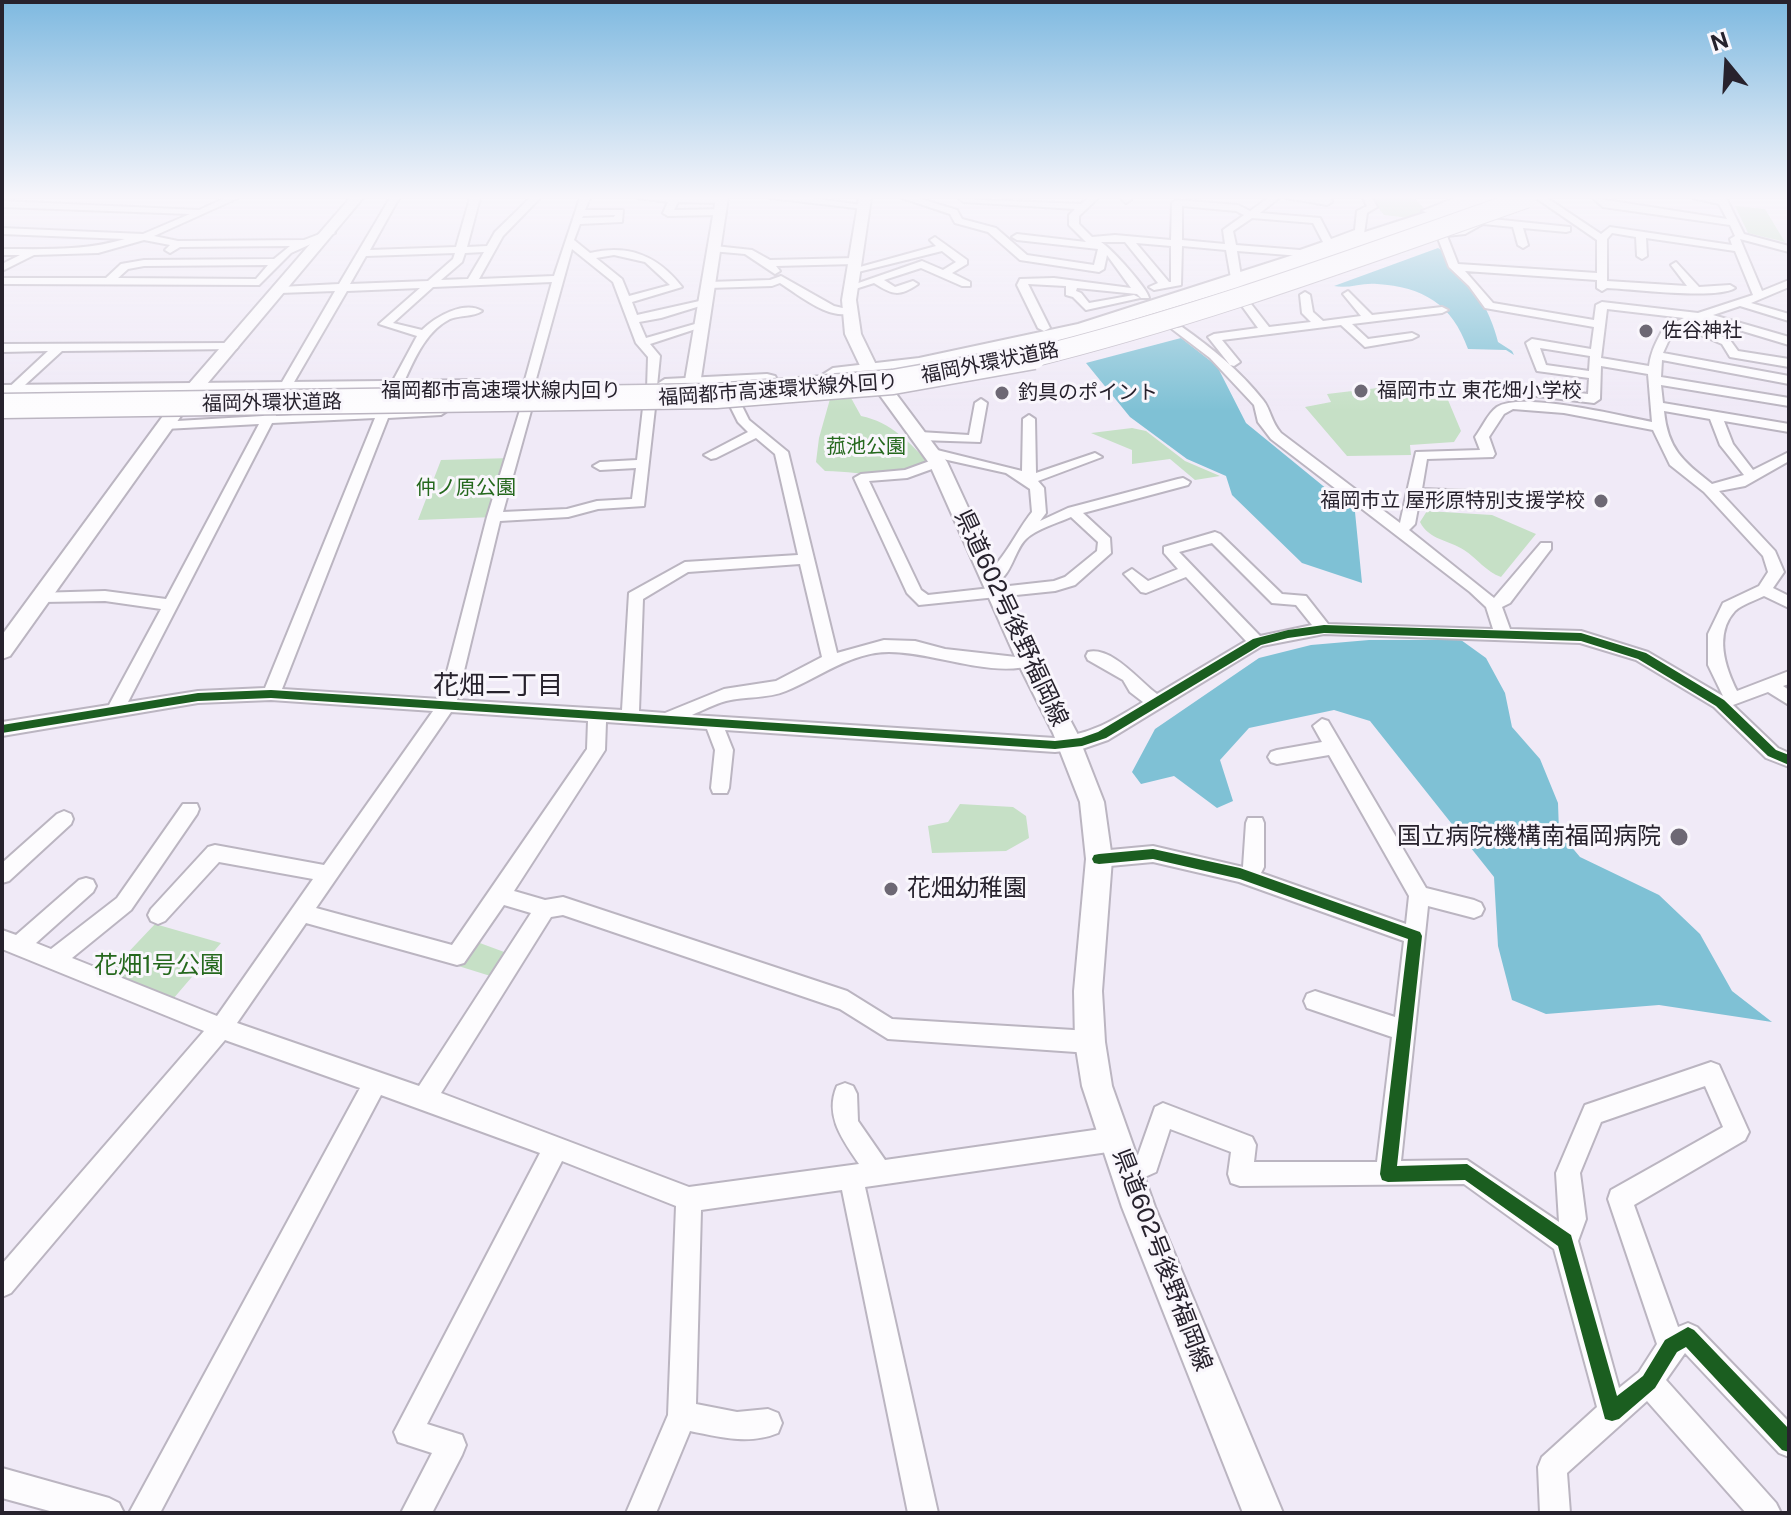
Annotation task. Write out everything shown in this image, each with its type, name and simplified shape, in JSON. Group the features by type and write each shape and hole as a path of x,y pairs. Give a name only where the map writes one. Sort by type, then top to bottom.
{"highway":[{"name":"福岡外環状道路","path":"691,391 731,396 1010,362 1065,349 1297,269"},
{"name":"福岡都市高速環状線外回り","path":"4,399 669,399 804,392 897,382 1001,364 1122,335 1312,269"},
{"name":"福岡外環状道路","path":"4,399 187,398 276,404 527,398 876,378"}],"street":[{"path":"108,282 122,269"},
{"path":"2,281 259,282 271,269"},
{"path":"2,651 165,425 297,269"},
{"path":"115,711 276,404 355,269"},
{"path":"422,334 385,324 449,269"},
{"path":"472,282 478,269"},
{"path":"2,1284 221,1028 447,704 561,269"},
{"path":"494,517 568,513 597,505 639,503 654,356 642,343 618,281 602,269"},
{"path":"625,300 677,287 661,269"},
{"path":"691,391 711,269"},
{"path":"773,269 781,279 831,309 850,299 874,279 907,269"},
{"name":"県道602号後野福岡線","path":"855,269 850,299 853,334 876,378 930,450 1070,744 1092,802 1099,859 1088,991 1090,1042 1097,1086 1127,1173 1263,1513"},
{"path":"934,269 945,273"},
{"path":"952,269 941,275 966,284"},
{"path":"1120,269 1143,293"},
{"path":"1152,269 1166,286"},
{"path":"1072,285 1070,293 1077,295 1086,307 1176,285 1177,269"},
{"path":"1233,269 1237,288 1266,331"},
{"path":"1456,269 1473,284 1489,306 1599,324"},
{"path":"1473,269 1696,290 1730,288"},
{"path":"1594,407 1602,269"},
{"path":"1679,269 1696,290"},
{"path":"1749,269 1759,296"},
{"path":"280,290 558,279"},
{"path":"708,285 772,283 781,279"},
{"path":"874,279 894,291 913,284"},
{"path":"1044,328 1022,285 1024,281 1143,293"},
{"path":"1789,283 1668,329 1665,340 1658,346 1654,376 1659,427 1675,462 1709,489 1770,554 1776,572 1764,590 1729,607 1716,634 1716,665 1735,721 1772,753 1789,760"},
{"path":"1348,294 1370,319"},
{"path":"1305,295 1308,313 1321,325"},
{"path":"632,319 657,316 704,303"},
{"path":"1740,303 1789,318"},
{"path":"1602,305 1699,316 1789,341"},
{"path":"1214,337 1442,310"},
{"path":"271,694 389,401 422,334 455,311 476,311"},
{"path":"1344,322 1365,343 1412,336 1390,317"},
{"path":"1681,322 1726,342 1734,354 1789,363"},
{"path":"642,343 702,325"},
{"path":"1204,325 1256,391 1264,422 1276,436 1401,529 1493,605 1503,633"},
{"path":"1178,329 1214,355 1257,401"},
{"path":"1594,375 1541,368 1532,343 1595,357 1654,376 1789,402"},
{"path":"2,348 232,347"},
{"path":"4,399 59,348"},
{"path":"1656,355 1789,380"},
{"path":"1511,405 1502,382 1659,427"},
{"path":"731,396 744,422 781,452 831,660"},
{"path":"981,403 975,439 930,450 907,474 890,477 865,475 861,480 919,598 925,601 995,586 1070,581 1104,553 1105,541 1073,511"},
{"path":"165,425 276,404"},
{"path":"1401,529 1408,524 1421,455 1488,454 1488,442 1482,437 1499,411 1511,405 1594,407"},
{"path":"1657,406 1789,428"},
{"path":"1716,417 1727,445 1751,476"},
{"path":"1029,419 1029,480"},
{"path":"711,455 757,433"},
{"path":"930,450 1010,470 1037,488 1039,513 1020,536 995,586"},
{"path":"1709,489 1740,483 1789,456"},
{"path":"1029,480 1095,457"},
{"path":"600,466 644,464"},
{"path":"1020,536 1073,511 1183,482"},
{"path":"1414,493 1474,495"},
{"path":"1257,642 1169,550 1215,537 1278,599 1300,600 1324,629"},
{"path":"1493,605 1504,599 1546,546"},
{"path":"630,716 635,597 685,567 806,559"},
{"path":"1132,574 1146,588 1187,571"},
{"path":"1764,590 1789,603"},
{"path":"42,597 105,596 171,605"},
{"path":"2,729 198,697 271,694 713,721 1031,745 1070,744 1102,735 1257,642 1324,629 1581,637 1615,645 1642,656 1727,701 1789,677"},
{"path":"665,718 724,695 780,687 831,660 884,646 915,647 945,655 1016,663 1028,661"},
{"path":"1094,656 1129,676 1136,688 1158,704"},
{"path":"1770,685 1789,699"},
{"path":"302,913 457,956 596,750 597,714"},
{"path":"713,721 724,750 720,788"},
{"path":"1322,726 1419,895 1388,1174"},
{"path":"1277,757 1334,747"},
{"path":"55,959 124,904 190,809"},
{"path":"2,875 64,819"},
{"path":"1247,877 1254,867 1255,823"},
{"path":"158,915 215,853 329,874"},
{"path":"1099,859 1153,854 1247,877 1415,936"},
{"path":"11,942 86,886"},
{"path":"500,895 545,909 563,906 847,1001 888,1029 1090,1042"},
{"path":"1419,895 1474,909"},
{"path":"424,1099 545,909"},
{"path":"11,942 221,1028 556,1147 689,1199 1115,1139"},
{"path":"1315,1001 1404,1031"},
{"path":"1612,1412 1565,1241 1573,1219 1568,1173 1593,1113 1711,1073 1737,1132 1620,1199 1671,1346"},
{"path":"144,1513 376,1082"},
{"path":"845,1094 846,1124 879,1173"},
{"path":"1127,1173 1147,1163 1163,1115 1244,1145 1240,1174 1467,1172 1565,1241"},
{"path":"416,1513 452,1445 408,1432 556,1147"},
{"path":"851,1177 923,1513"},
{"path":"641,1513 682,1415 689,1199"},
{"path":"1555,1513 1552,1467 1649,1382 1671,1346 1688,1336 1789,1443"},
{"path":"1649,1382 1766,1513"},
{"path":"682,1415 737,1426 768,1423"},
{"path":"2,1483 109,1513"}],"green space":[{"path":"1403,385 1416,397 1448,400 1461,431 1454,442 1410,445 1411,455 1347,456 1305,407 1331,402 1327,394"},
{"name":"菰池公園","path":"850,396 861,416 891,428 931,465 890,474 825,471 816,462 830,399"},
{"path":"1132,428 1146,431 1185,461 1220,476 1195,480 1170,459 1132,464 1132,450 1091,433"},
{"name":"仲ノ原公園","path":"511,458 494,517 418,520 441,460"},
{"path":"1427,511 1492,515 1536,534 1501,577 1464,550 1429,533 1420,522"},
{"path":"960,804 1013,807 1026,816 1029,838 1006,851 932,853 928,826 948,822"},
{"name":"花畑1号公園","path":"155,924 221,943 167,1006 103,979"},
{"path":"469,939 515,956 500,979 452,964"}],"water":[{"path":"1381,269 1462,269 1490,317 1498,342 1514,355 1506,350 1468,349 1454,320 1422,294 1377,284 1334,286"},
{"path":"1181,338 1217,366 1246,423 1355,512 1362,583 1302,563 1232,495 1226,476 1187,459 1130,417 1086,363"},
{"path":"1369,640 1461,640 1486,658 1505,693 1512,727 1540,759 1558,803 1559,832 1580,857 1659,895 1700,934 1732,991 1772,1022 1659,1005 1546,1014 1512,1000 1498,946 1494,877 1370,721 1334,710 1249,728 1220,760 1233,801 1217,808 1174,776 1141,784 1132,772 1155,729 1259,658 1311,645"}],"cycle path":[{"path":"2,729 198,697 271,694 1055,745 1082,742 1102,735 1257,642 1324,629 1581,637 1642,656 1720,703 1772,753 1789,760"},
{"path":"1099,859 1153,854 1240,874 1415,936 1388,1174 1467,1172 1565,1241 1612,1412 1649,1382 1671,1346 1688,1336 1789,1443"}],"place":[{"name":"佐谷神社","path":"1646,331"},
{"name":"福岡市立 東花畑小学校","path":"1361,391"},
{"name":"釣具のポイント","path":"1002,393"},
{"name":"福岡市立 屋形原特別支援学校","path":"1601,501"},
{"name":"国立病院機構南福岡病院","path":"1679,837"},
{"name":"花畑幼稚園","path":"891,889"}],"district":[{"name":"花畑二丁目","path":"498,686"}]}
